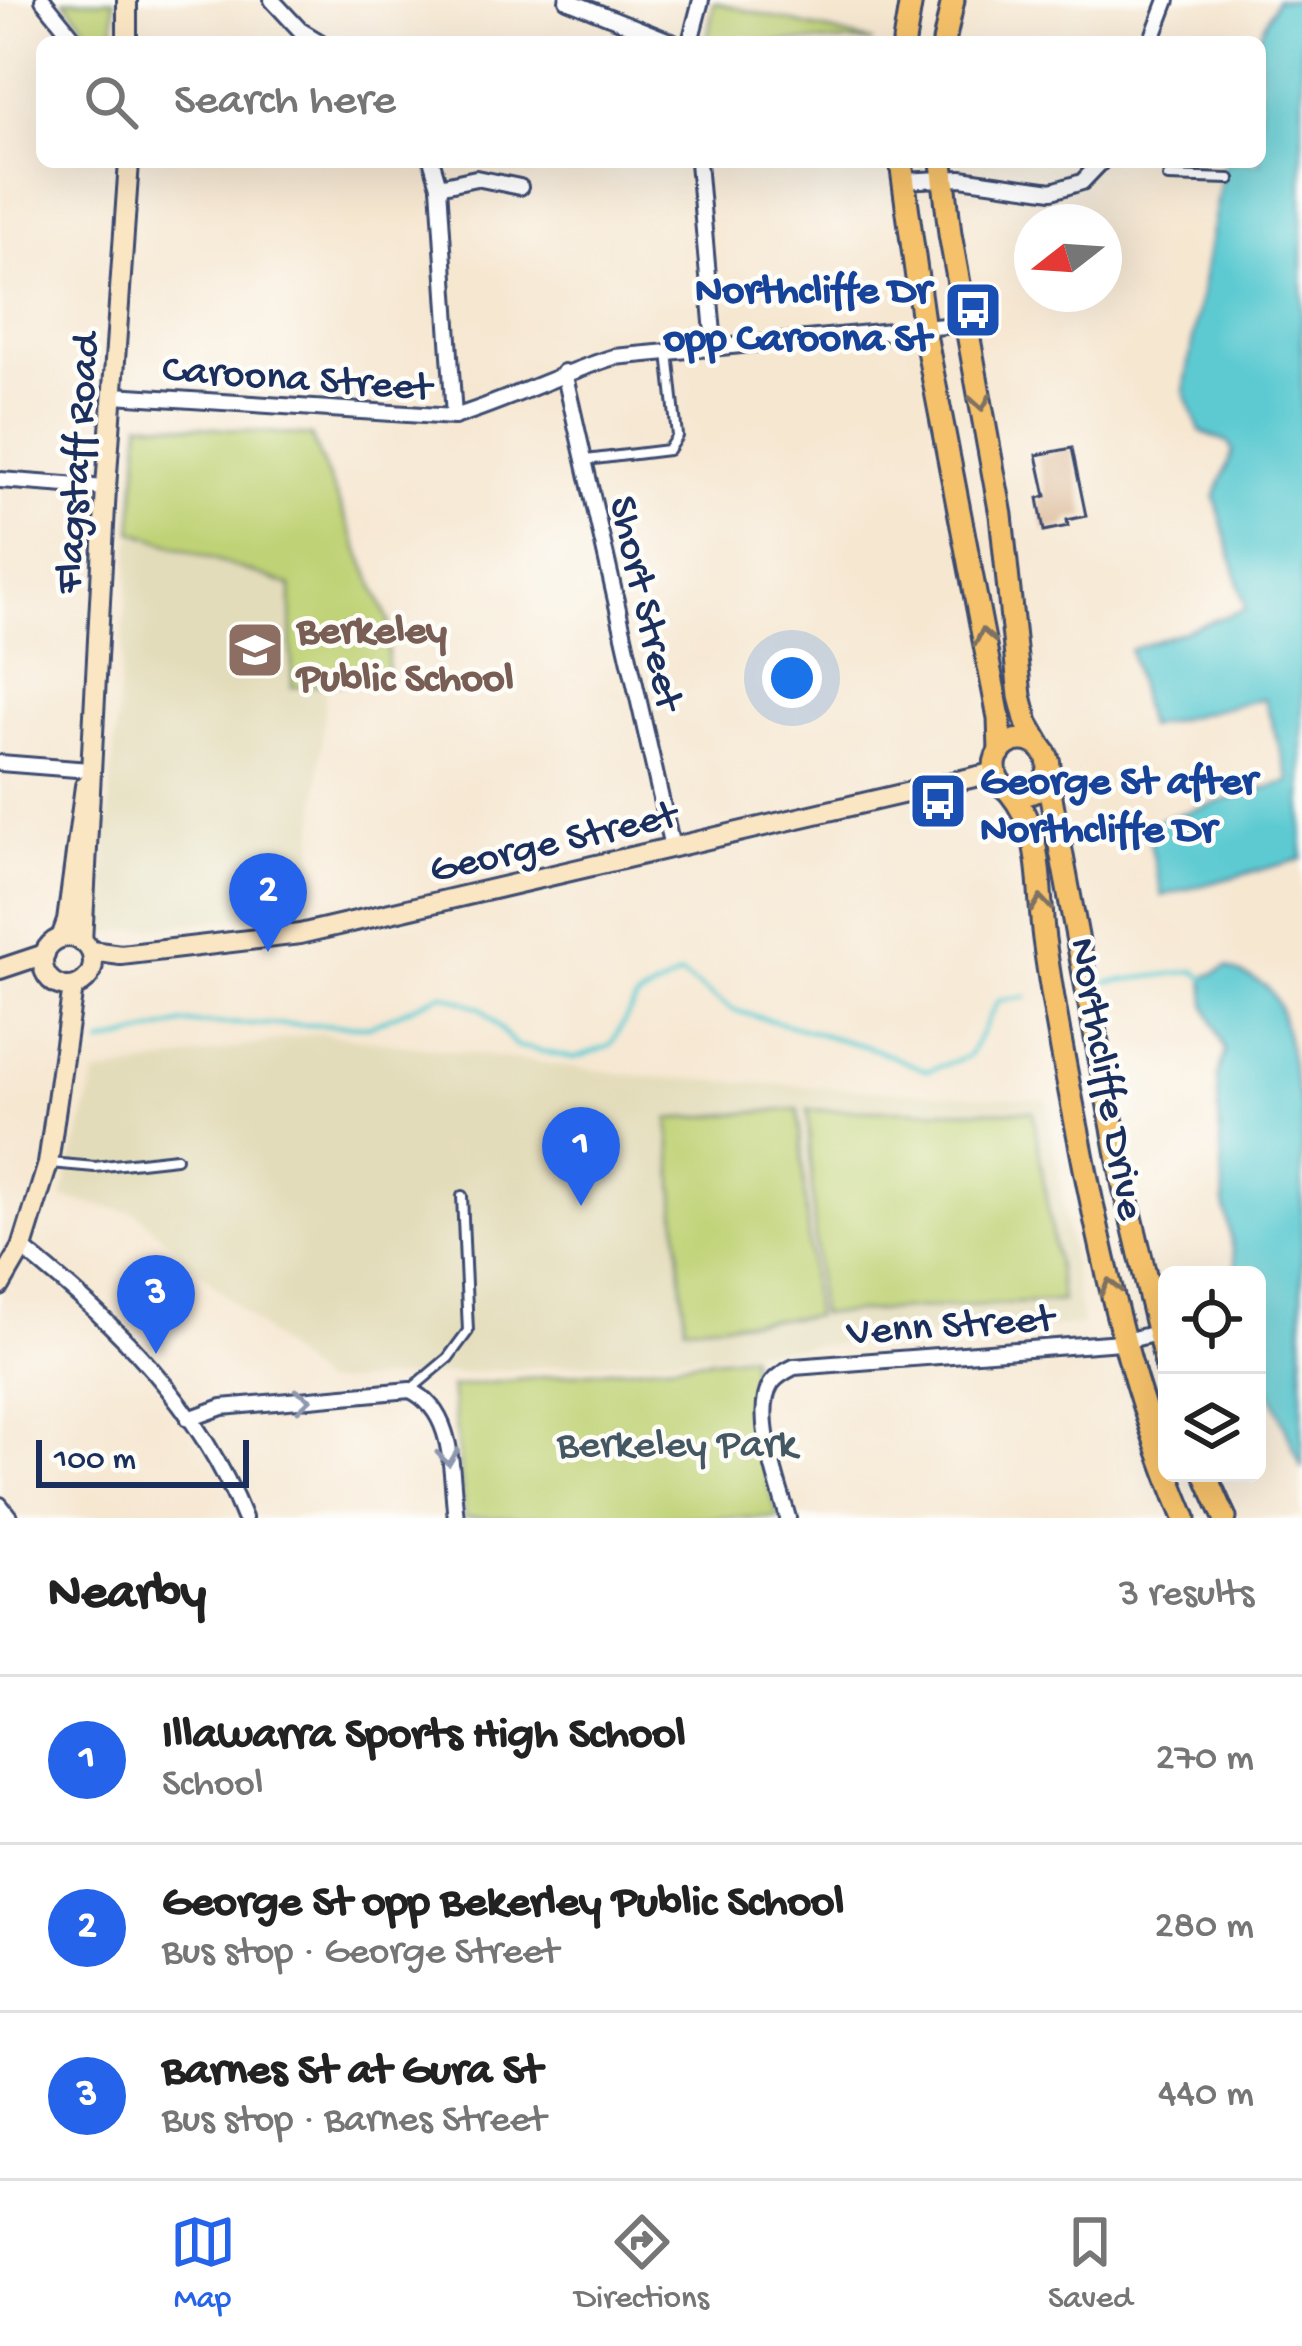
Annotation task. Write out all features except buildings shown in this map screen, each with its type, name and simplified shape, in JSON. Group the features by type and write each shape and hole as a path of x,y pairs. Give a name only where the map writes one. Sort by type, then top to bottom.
{"main road":[{"path":"127,0 127,36"},
{"path":"905,36 911,0"},
{"path":"945,36 952,0"},
{"name":"Flagstaff Road","path":"88,954 89,770 129,168"},
{"path":"943,171 1001,515 1023,714 1042,749"},
{"name":"Northcliffe Drive","path":"901,172 924,329 1000,718 1002,772 1036,841 1055,1003 1121,1342 1185,1518"},
{"path":"1042,749 1020,741 1002,772 1032,792 1048,776"},
{"name":"Northcliffe Drive","path":"1042,749 1124,1186 1158,1336"},
{"name":"Flagstaff Road","path":"61,938 89,770"},
{"name":"George Street","path":"61,938 88,954 121,956 300,934 1002,772"},
{"path":"0,1286 22,1248 48,1163 67,1012 55,974 61,938"},
{"path":"3,964 84,981 88,954"},
{"path":"1209,1482 1225,1518"}],"street":[{"path":"43,0 72,36"},
{"path":"272,0 310,36"},
{"path":"567,0 657,36"},
{"path":"692,36 701,0"},
{"path":"1153,36 1167,0"},
{"path":"434,168 439,187 454,417"},
{"path":"699,168 714,345"},
{"path":"901,172 943,171 1052,190 1082,182 1095,168"},
{"path":"439,187 476,178 520,187"},
{"name":"Caroona Street","path":"114,395 454,417 614,357 967,324"},
{"name":"Short Street","path":"564,372 672,847"},
{"path":"0,480 106,488"},
{"path":"0,764 89,770"},
{"path":"22,1248 107,1319 155,1371 221,1470 244,1518"},
{"name":"Venn Street","path":"788,1518 766,1432 765,1400 772,1380 794,1366 1121,1342 1157,1333"},
{"path":"189,1419 222,1407 410,1390 429,1400 443,1420 456,1518"},
{"path":"0,1505 10,1518"}],"lane":[{"path":"1168,177 1230,179"},
{"path":"584,460 668,450 677,436 668,351"},
{"path":"48,1163 95,1167 176,1158"},
{"path":"410,1390 448,1358 468,1330 462,1196"}],"shaded area":[{"name":"Berkeley Public School","path":"141,422 311,436 389,622 387,679 326,686 309,910 99,934"},
{"path":"316,1033 649,1077 1047,1100 1082,1325 321,1384 137,1213 62,1198 96,1075"}],"green space":[{"path":"64,0 114,0 114,36 94,36"},
{"path":"714,2 849,36 708,36"},
{"path":"141,422 311,436 389,622 387,679 292,687 291,586 132,531"},
{"path":"798,1109 814,1316 685,1326 669,1119"},
{"path":"808,1110 1033,1111 1062,1301 819,1314"},
{"name":"Berkeley Park","path":"750,1355 756,1438 778,1518 465,1518 451,1387"}],"water":[{"path":"1276,0 1302,0 1302,859 1162,896 1146,824 1290,781 1264,698 1147,727 1130,650 1246,609 1215,497 1233,451 1229,443 1200,431 1184,391 1223,168 1266,168 1266,36 1259,36"},
{"path":"1227,967 1269,989 1285,1027 1302,1108 1302,1469 1266,1379 1266,1266 1236,1266 1224,1204 1217,1079 1225,1051 1206,1004 1204,978"}],"waterway":[{"path":"1108,982 1195,971 1206,980"},
{"path":"102,1044 184,1023 370,1026 442,994 481,1008 516,1046 574,1058 610,1046 637,999 681,975 733,1010 871,1048 928,1071 969,1056 998,1001 1027,997"}],"place":[{"name":"Northcliffe Dr opp Caroona St","path":"973,310"},
{"name":"Berkeley Public School","path":"255,650"},
{"name":"George St after Northcliffe Dr","path":"938,801"},
{"name":"George St opp Bekerley Public School","path":"268,952"},
{"name":"Illawarra Sports High School","path":"581,1206"},
{"name":"Barnes St at Gura St","path":"156,1354"}]}
